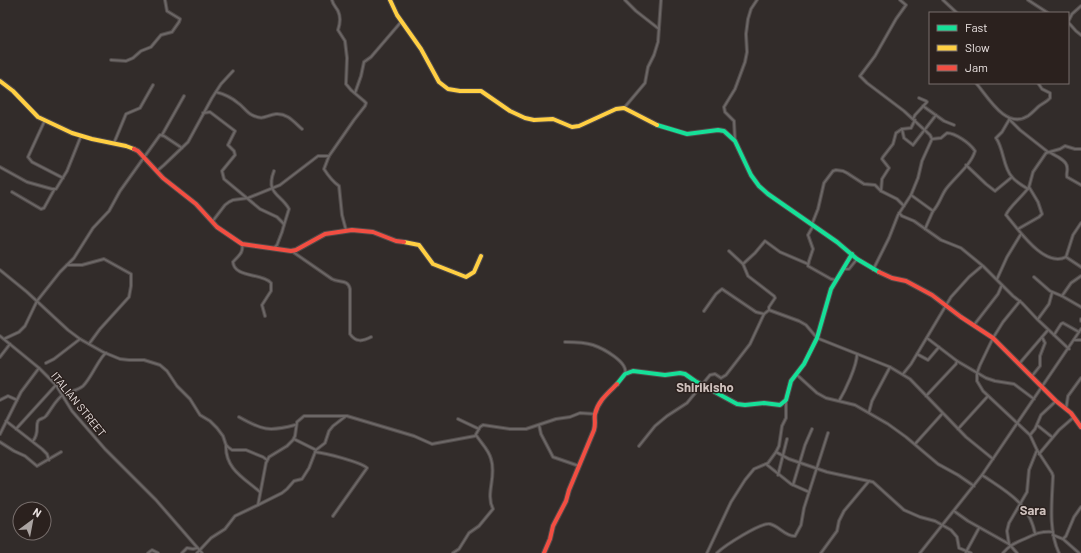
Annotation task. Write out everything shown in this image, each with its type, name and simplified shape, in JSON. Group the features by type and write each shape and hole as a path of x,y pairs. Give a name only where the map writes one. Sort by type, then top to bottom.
{"street":[{"path":"111,60 130,60 141,51 151,47 161,35 170,33 174,30 180,19 166,10 165,0"},
{"path":"332,0 339,12 341,24 338,30 346,41 346,84 364,101 365,106 329,156 324,169 331,181 339,186 342,215 346,230"},
{"path":"390,0 401,22 421,49 439,82 448,89 460,91 481,91 510,111 525,118 534,120 553,119 572,127 579,126 616,109 624,108 653,124 678,132 688,134 721,130 728,133 736,140"},
{"path":"626,0 636,11 659,29"},
{"path":"624,108 645,83 648,67 656,49 661,0"},
{"path":"757,0 751,9 748,19 746,34 747,52 745,62 735,89 724,108 725,112 734,121 736,140 748,169 759,186 873,270 892,278 910,282 932,294 993,338 1042,386 1056,402 1074,417 1081,427"},
{"path":"900,0 906,5 891,26 875,56 860,76 914,120 930,135 932,139"},
{"path":"943,0 956,12"},
{"path":"1028,0 1046,12"},
{"path":"1069,20 1075,11 1081,6"},
{"path":"355,92 364,62 371,57 401,22"},
{"path":"1069,23 1081,35"},
{"path":"156,171 182,148 192,134 216,92 232,71"},
{"path":"0,81 13,91 34,114 64,130 98,141 133,148 138,151 156,171 177,190 196,204 221,231 242,244 291,251 302,257 332,279 338,282 346,282 350,289 350,334 352,337 360,341 371,337"},
{"path":"977,84 995,106 1020,130 1048,152 1066,163 1068,167 1066,173 1067,177 1081,185"},
{"path":"1007,117 1013,119 1024,118 1043,102 1049,100 1050,93 1042,89 1039,84"},
{"path":"114,143 126,114 140,108 153,85"},
{"path":"216,92 228,96 238,102 252,116 266,118 272,114 279,114 289,118 302,129"},
{"path":"4,339 22,329 37,301 81,249 93,228 109,211 120,191 158,137 162,135 184,96"},
{"path":"881,191 882,179 889,168 882,159 893,144 896,133 902,129 911,128 915,115 927,101 919,98"},
{"path":"923,106 944,121 954,125"},
{"path":"203,113 210,112 235,132 228,145 235,155 223,170 223,176 227,182 260,209 277,217 284,225"},
{"path":"902,129 904,138 913,145 936,115"},
{"path":"45,120 28,157 30,160 63,178"},
{"path":"1009,120 1002,132 996,138 1012,177 1028,188 1038,202 1042,214 1018,229"},
{"path":"926,229 926,225 945,190 974,155 975,151 968,144 952,134 947,133 941,138 932,139"},
{"path":"162,135 182,148"},
{"path":"12,192 42,209 44,208 54,190 58,188 81,136"},
{"path":"873,270 889,238 899,213 911,196 918,178 922,161 932,139"},
{"path":"1081,149 1075,149 1067,146 1045,154 1033,172 1028,188 1006,214 1021,234 1045,256 1059,259 1066,257 1081,267"},
{"path":"212,222 229,202 248,198 272,189 286,182 318,156 329,156"},
{"path":"966,165 995,191 1012,177"},
{"path":"0,167 32,184 54,190"},
{"path":"274,171 272,178 272,189 289,209 277,245 274,248"},
{"path":"808,264 813,249 808,235 818,209 823,185 833,171 843,171 864,184 875,185 881,191 893,196 904,206"},
{"path":"911,196 933,211"},
{"path":"899,213 926,229 930,234 959,247 983,266 1068,349"},
{"path":"1066,257 1073,235 1081,223"},
{"path":"291,251 299,249 325,234 346,230 373,232 396,241 419,245 433,264 464,277 468,277 475,272 481,256"},
{"path":"997,279 1021,234"},
{"path":"743,264 765,241 780,252 808,264 810,268 833,280 836,280"},
{"path":"242,244 243,248 241,254 233,262 234,266 240,271 266,279 271,283 271,291 262,305 265,316"},
{"path":"729,252 743,264 748,276 774,296 775,298 769,307 770,310"},
{"path":"707,553 731,502 750,472 770,461 776,452 782,426 786,418 786,400 789,386 804,364 817,338 830,290 852,254"},
{"path":"67,265 82,265 104,259 131,274 129,297 88,344"},
{"path":"842,269 850,269 857,259"},
{"path":"903,374 954,294 969,277 983,266"},
{"path":"0,270 37,301 68,330 88,344 120,359 150,361 160,365 167,371 177,386 190,399 200,415 206,418 217,428 223,436 226,445 226,457 231,467 260,492"},
{"path":"1062,296 1071,283 1081,276"},
{"path":"1034,277 1052,293 1062,296 1081,307"},
{"path":"974,325 998,294 1002,285"},
{"path":"704,311 716,294 722,289 756,312 764,314"},
{"path":"1037,320 1049,304 1052,293"},
{"path":"1020,301 1003,322 983,357 977,373 978,384 988,396 1030,435 1039,454 1053,476 1053,534 1059,553"},
{"path":"639,446 655,426 688,403 710,375 714,374 721,378 726,375 750,344 764,314 770,310"},
{"path":"770,310 799,320 806,325 817,338 890,367 903,374 966,437 993,459"},
{"path":"1054,335 1063,323 1079,332"},
{"path":"920,553 982,475 1081,329"},
{"path":"1019,364 1048,330"},
{"name":"ITALIAN STREET","path":"0,336 39,368 56,385 68,406 105,449 148,492 202,553"},
{"path":"1032,376 1040,366 1041,353 1045,343 1042,337"},
{"path":"927,338 957,361 977,373 990,380 1014,384 1034,399"},
{"path":"46,363 54,359 80,339"},
{"path":"1074,340 1081,340"},
{"path":"565,342 592,344 606,351 625,367 625,374"},
{"path":"0,357 10,344"},
{"path":"917,354 928,360 939,347"},
{"path":"33,441 37,435 38,421 45,417 63,395 77,390 84,385 106,353"},
{"path":"839,401 857,359 857,354"},
{"path":"857,359 861,356"},
{"path":"926,396 956,364 957,361"},
{"path":"869,412 872,401 890,367"},
{"path":"0,434 17,400 39,368"},
{"path":"544,553 550,540 553,526 566,501 569,490 595,427 595,414 604,396 625,374 638,371 665,375 682,373 741,405 764,402 780,405 786,400"},
{"path":"796,374 817,393 830,399 855,405 869,412 897,430 938,464 958,474 974,486"},
{"path":"1066,409 1068,396 1081,378"},
{"path":"16,428 56,385"},
{"path":"0,400 8,396 17,400"},
{"path":"958,429 988,396"},
{"path":"1030,435 1037,425 1041,415 1056,402"},
{"path":"476,435 479,428 486,425 517,430 526,429 580,413 595,414"},
{"path":"915,444 942,414"},
{"path":"258,505 267,461 273,454 287,446 294,438 296,425 301,418 308,415 347,416 414,436 432,444 438,444 476,435"},
{"path":"182,553 187,548 198,548 225,529 235,516 282,493 294,481 302,479 309,468 315,451 325,443 327,434 347,416"},
{"path":"239,417 261,428 278,430 296,425"},
{"path":"1039,454 1066,423 1074,417"},
{"path":"458,419 479,428"},
{"path":"6,421 33,441 45,452 49,460"},
{"path":"539,425 541,434 553,457 579,466"},
{"path":"1037,425 1052,438"},
{"path":"793,485 804,445 812,429"},
{"path":"717,553 749,532 766,524 773,525 790,536 795,536 801,524 816,468 828,433"},
{"path":"454,553 459,549 469,533 479,526 493,509 489,496 492,480 491,459 476,435"},
{"path":"294,438 315,451 354,462 368,468 333,516"},
{"path":"778,475 787,439"},
{"path":"0,442 25,456 37,466 61,452"},
{"path":"226,445 232,450 246,450 263,457 267,461"},
{"path":"1009,544 1007,531 1009,523 1021,504 1026,492 1029,470 1037,450"},
{"path":"776,452 799,463 840,475 874,482 904,510 942,524 955,533 959,548 971,553"},
{"path":"766,464 778,475 793,485 809,492"},
{"path":"982,475 1021,504 1032,521 1035,533"},
{"path":"821,553 837,531 839,521 844,511 869,481"},
{"path":"1063,539 1081,507"},
{"path":"954,510 979,528 1009,544 1017,553"},
{"path":"966,552 979,528"},
{"path":"1003,553 1009,544 1035,533 1042,532 1053,534 1063,539 1079,553"},
{"path":"197,553 198,548"},
{"path":"148,553 152,550 158,553"}],"traffic: fast":[{"path":"657,125 687,134 718,130 724,131 735,141 751,175 759,186 768,194 837,242 857,259 879,272"},
{"path":"617,384 625,374 633,371 665,375 680,373 685,374 737,404 745,405 764,403 780,405 786,400 791,381 804,364 817,338 831,289 852,254"}],"traffic: slow":[{"path":"390,0 397,15 421,49 439,82 448,89 460,91 481,91 510,111 525,118 534,120 553,119 572,127 579,126 616,109 624,108 657,125"},
{"path":"0,81 13,91 38,117 72,133 134,149"},
{"path":"404,242 419,245 433,264 466,277 474,272 481,256"}],"traffic: jam":[{"path":"134,149 138,151 163,178 196,204 217,227 242,244 291,251 296,250 325,234 352,230 373,232 396,241 404,242"},
{"path":"879,272 892,278 906,281 932,295 961,317 993,338 1056,401 1071,413 1081,427"},
{"path":"544,553 550,539 553,526 566,501 569,490 594,430 596,409 617,384"}],"district":[{"name":"Shirikisho","path":"705,387"},
{"name":"Sara","path":"1033,510"}]}
